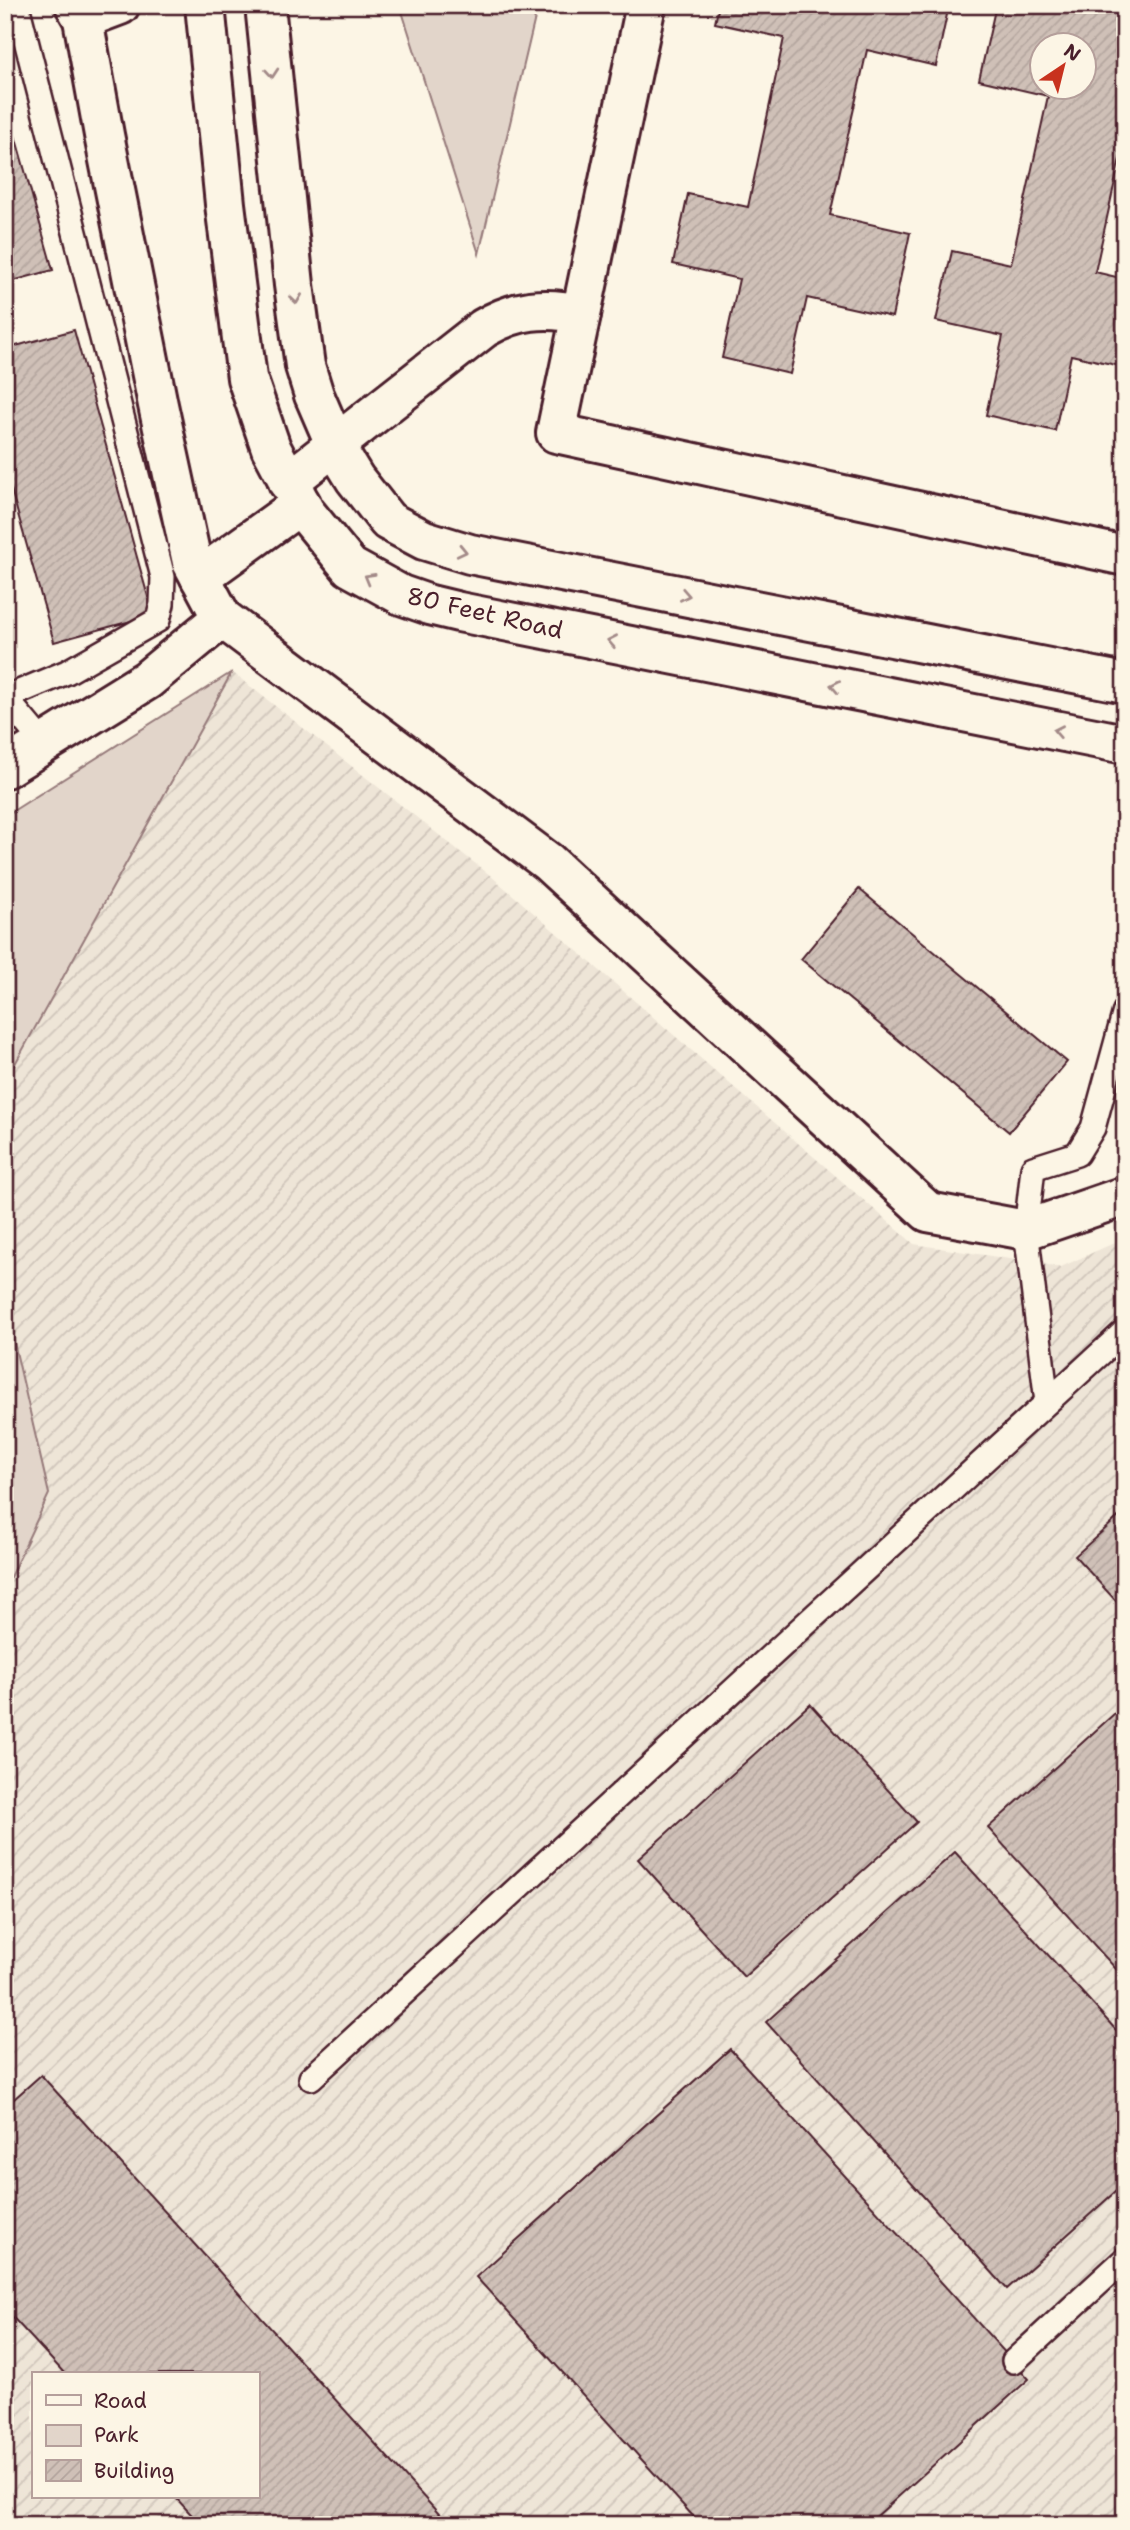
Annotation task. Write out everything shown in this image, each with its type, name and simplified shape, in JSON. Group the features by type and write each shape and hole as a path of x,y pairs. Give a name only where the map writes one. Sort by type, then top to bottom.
{"street":[{"path":"120,5 79,12 192,562 222,618 548,862 928,1212 1026,1230 1125,1196"},
{"name":"80 Feet Road","path":"205,5 225,205 247,378 271,448 295,493 327,540 350,567 401,595 430,605 1125,744"},
{"path":"265,5 284,198 305,366 335,444 355,479 388,521 446,548 1125,684"},
{"path":"646,5 556,433 1125,556"},
{"path":"200,577 295,493 335,444 484,328 521,311 541,308 581,314"},
{"path":"5,768 147,680 222,618"}],"lane":[{"path":"17,5 163,577 162,604 158,620 67,672 5,700 44,744"},
{"path":"1047,1402 1026,1230 1034,1168 1077,1154 1093,1128 1125,1011"},
{"path":"311,2078 1125,1331"},
{"path":"1014,2361 1125,2259"}],"shaded area":[{"path":"232,672 491,876 914,1244 1061,1267 1125,1238 1125,2525 5,2525 5,1588 49,1494 5,1304 5,1082"}],"green space":[{"path":"400,5 538,5 479,254"},
{"path":"232,672 5,1082 5,816"},
{"path":"5,1304 49,1494 5,1588"}],"building":[{"path":"719,5 949,5 936,66 867,50 830,215 910,233 892,317 807,298 790,374 722,358 739,279 673,264 688,194 748,207 784,38 715,23"},
{"path":"996,5 1125,5 1125,136 1095,272 1125,279 1125,367 1071,355 1055,431 986,415 1003,336 936,321 952,251 1011,264 1047,102 1098,102 1098,32 1028,32 1028,91 979,80"},
{"path":"5,100 53,270 5,283"},
{"path":"74,330 153,615 54,642 5,468 5,349"},
{"path":"859,889 1067,1062 1009,1132 801,959"},
{"path":"1125,1511 1125,1611 1075,1556"},
{"path":"810,1704 917,1822 744,1977 638,1859"},
{"path":"1125,1704 1125,1979 988,1828"},
{"path":"955,1852 1125,2040 1125,2183 1007,2289 766,2022"},
{"path":"730,2049 1029,2379 867,2525 701,2525 476,2277"},
{"path":"41,2075 449,2525 201,2525 176,2498 259,2498 259,2372 63,2372 5,2309 5,2107"}]}
